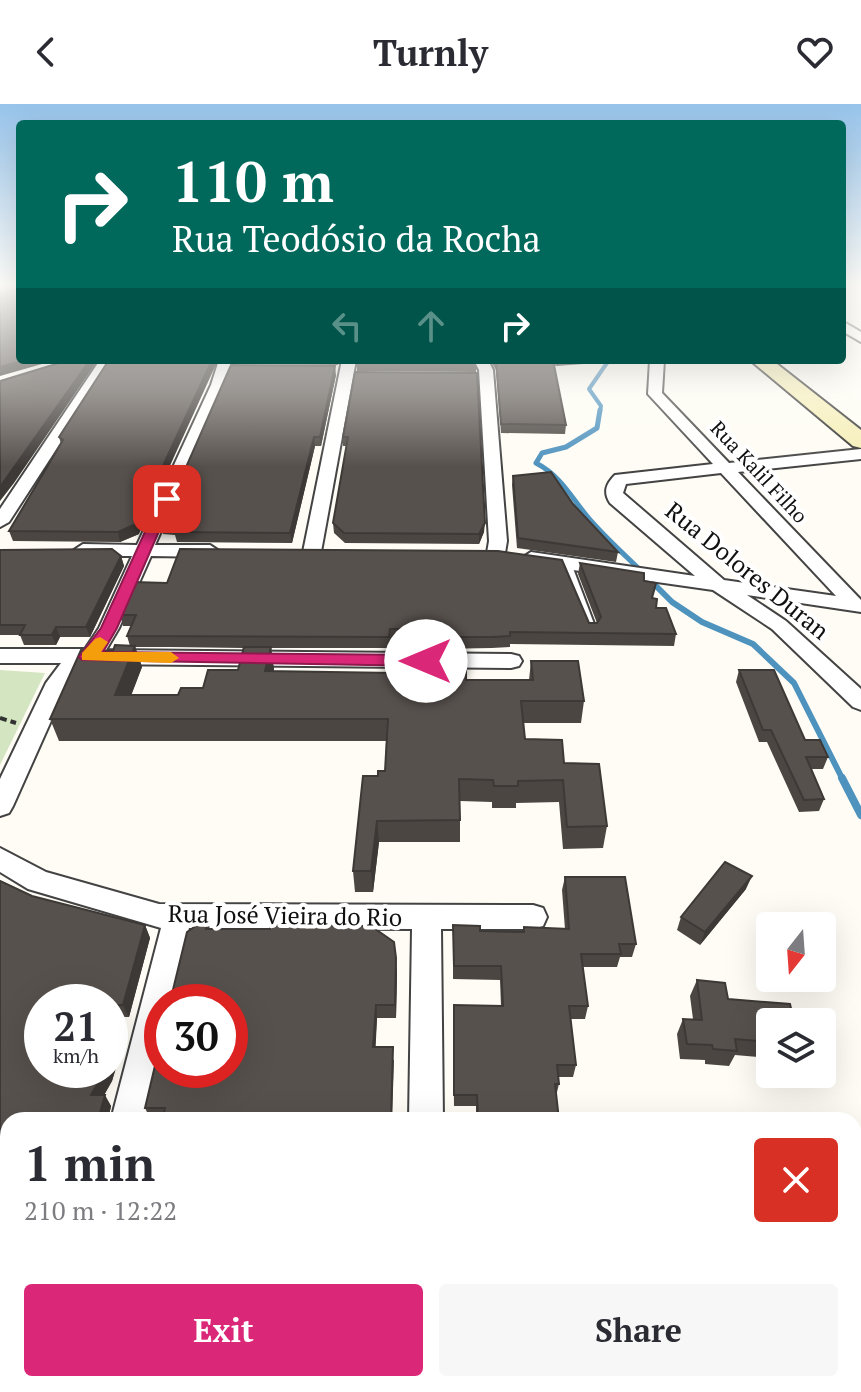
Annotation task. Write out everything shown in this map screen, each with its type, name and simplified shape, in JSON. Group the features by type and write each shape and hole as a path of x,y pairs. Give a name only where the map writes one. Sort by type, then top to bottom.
{"main road":[{"path":"765,364 861,441"}],"street":[{"path":"0,522 104,364"},
{"path":"480,364 478,377 498,541 488,553 858,605"},
{"name":"Rua Kalil Filho","path":"657,364 655,394 858,605"},
{"path":"0,806 57,683 71,666 93,654 109,628 229,366"},
{"path":"312,552 347,370"},
{"path":"725,468 861,454"},
{"name":"Rua Dolores Duran","path":"725,468 621,479 614,488 616,499 715,583 779,625 861,702"},
{"path":"64,550 235,551"},
{"path":"0,656 511,661"},
{"name":"Rua José Vieira do Rio","path":"0,859 38,881 159,916 533,917"},
{"path":"130,1112 178,916"},
{"path":"426,1112 427,917"}],"lane":[{"path":"566,563 591,629"}],"green space":[{"path":"0,670 45,673 0,765"}],"building":[{"path":"0,347 16,347 16,363 0,367"},
{"path":"56,364 87,364 0,487 0,381"},
{"path":"106,364 210,364 136,524 118,532 9,531 63,440 59,437"},
{"path":"496,364 554,364 566,425 501,424"},
{"path":"231,365 335,366 320,437 314,437 290,533 174,532 175,525 161,524"},
{"path":"355,372 477,373 485,523 479,534 344,533 333,523 348,437 343,437"},
{"path":"551,472 573,504 618,552 518,538 513,476"},
{"path":"112,549 121,556 86,627 56,627 52,635 20,635 25,625 0,625 0,550"},
{"path":"180,549 498,551 562,560 589,623 597,623 601,617 580,563 644,573 644,581 656,583 652,598 657,599 656,608 666,608 676,634 510,632 510,636 435,637 435,629 390,629 389,637 127,636 136,615 120,615 134,582 167,583"},
{"path":"115,645 135,646 115,695 178,695 181,688 203,688 208,670 238,670 244,647 271,647 265,671 395,673 395,669 466,669 466,680 533,680 531,661 578,661 584,701 521,701 525,739 562,740 564,763 599,764 607,826 567,827 563,780 518,781 518,786 494,786 493,780 459,779 460,820 377,821 371,871 353,871 363,776 378,776 378,771 385,771 388,719 50,719 81,650 113,651"},
{"path":"739,670 774,670 805,740 820,740 828,757 806,757 824,799 804,800 771,730 763,730"},
{"path":"725,862 752,876 705,932 681,917"},
{"path":"565,877 625,877 636,944 619,944 621,954 581,954 588,1006 569,1006 576,1065 557,1065 559,1084 555,1084 558,1112 478,1112 477,1095 454,1095 454,1005 503,1006 501,966 454,966 453,925 480,926 480,931 524,932 524,927 569,929"},
{"path":"0,881 32,896 145,925 128,987 128,984 24,984 24,1088 95,1088 91,1095 105,1095 100,1112 0,1112"},
{"path":"207,918 206,929 270,929 271,925 371,926 394,942 396,958 395,1005 376,1005 373,1047 393,1047 391,1112 164,1112 165,1108 145,1108 150,1088 248,1088 248,984 174,984 187,932"},
{"path":"697,980 725,983 728,999 790,1004 791,1008 756,1008 756,1041 735,1039 737,1051 713,1049 712,1045 687,1044 683,1019 702,1020"}],"waterway":[{"path":"600,412 601,406 589,389 606,364"},
{"path":"600,410 597,428 566,447 542,453 536,463 561,482 592,522 642,572"},
{"path":"642,572 672,602 702,622 753,644 794,683 843,780"},
{"path":"842,778 861,815"}],"slow traffic":[{"path":"100,642 88,657 171,658"}],"route":[{"path":"167,499 109,628 88,657 426,661"}]}
